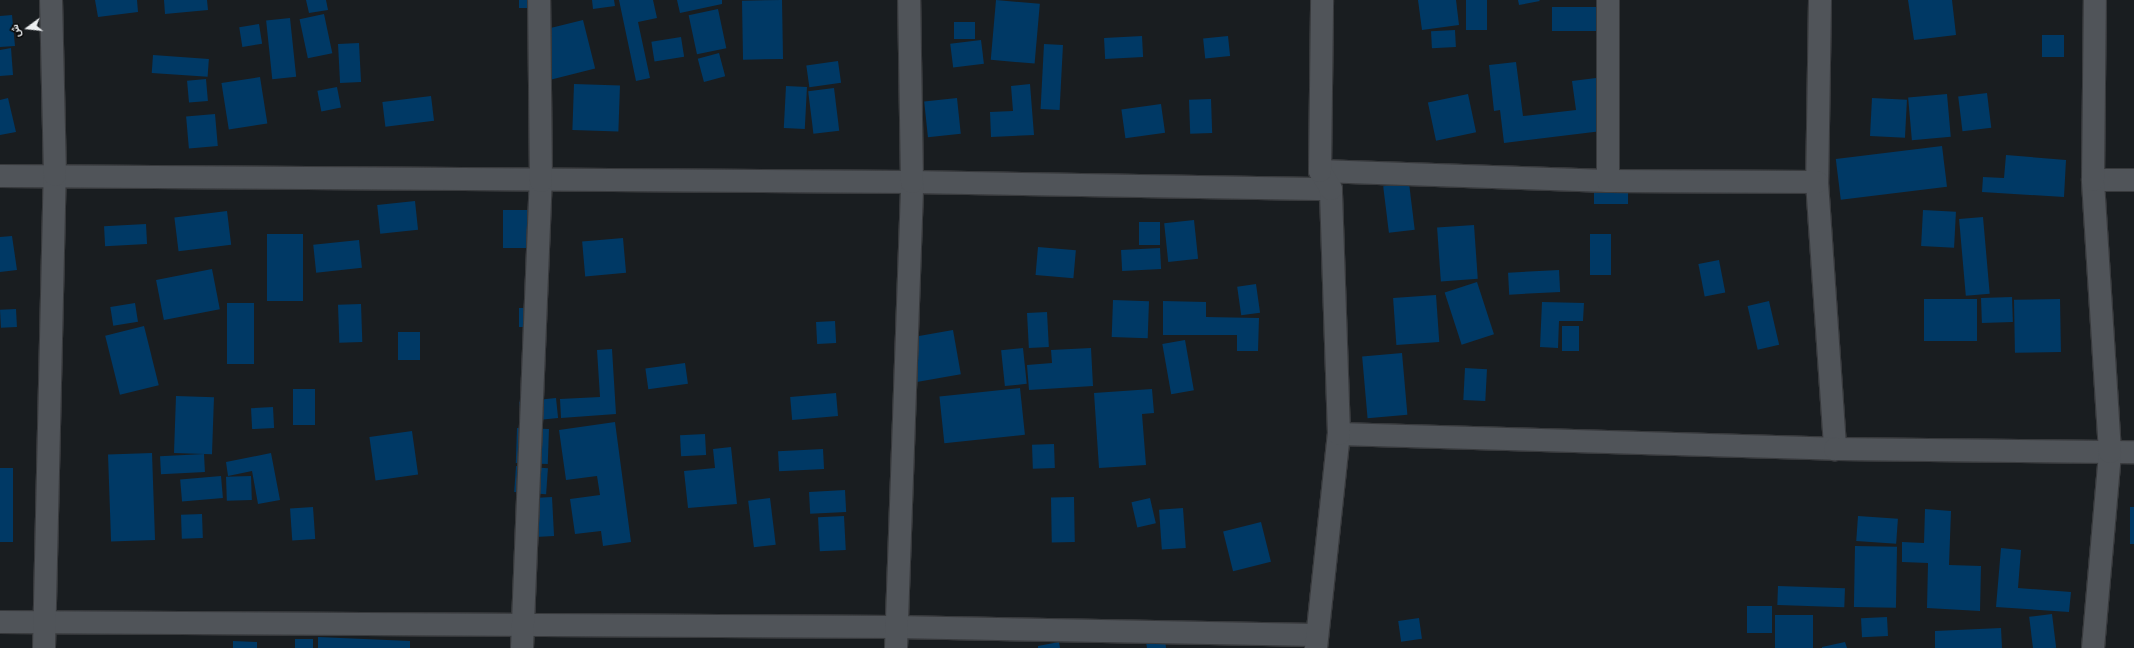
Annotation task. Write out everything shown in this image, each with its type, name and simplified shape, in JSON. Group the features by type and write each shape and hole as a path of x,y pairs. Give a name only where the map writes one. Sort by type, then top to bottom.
{"street":[{"path":"44,648 55,175 51,0"},
{"path":"522,648 541,181 539,0"},
{"path":"896,638 912,182 910,0"},
{"path":"0,622 44,621 522,626 896,638 1316,641 1339,434 1331,189 1320,171 1322,0"},
{"path":"1608,0 1608,181"},
{"path":"1820,0 1817,182 1836,449"},
{"path":"2093,648 2110,452 2092,180 2095,0"},
{"path":"1320,171 1608,181 1817,182"},
{"path":"0,176 55,175 541,181 912,182 1331,189"},
{"path":"2092,180 2134,180"},
{"path":"1339,434 1836,449 2134,452"}],"building":[{"path":"95,0 137,0 138,12 98,17"},
{"path":"164,0 207,0 208,10 165,14"},
{"path":"306,0 326,0 328,10 309,13"},
{"path":"519,0 540,0 540,8 519,8"},
{"path":"592,0 614,0 615,6 593,9"},
{"path":"619,0 653,0 657,18 638,22 650,78 636,81"},
{"path":"677,0 722,0 722,4 680,13"},
{"path":"782,0 783,59 743,60 742,1"},
{"path":"996,0 1040,4 1035,64 991,60"},
{"path":"1418,0 1456,0 1459,25 1422,30"},
{"path":"1466,0 1487,0 1487,30 1466,30"},
{"path":"1518,0 1539,0 1540,1 1519,5"},
{"path":"1908,0 1952,0 1956,35 1914,40"},
{"path":"1552,7 1608,7 1608,31 1552,31"},
{"path":"718,9 726,48 697,54 689,15"},
{"path":"324,14 332,53 308,58 300,19"},
{"path":"12,15 15,46 0,47 0,16"},
{"path":"290,18 296,77 272,79 266,21"},
{"path":"583,20 595,69 549,80 537,31"},
{"path":"954,22 975,22 975,39 954,39"},
{"path":"259,24 262,44 242,47 239,27"},
{"path":"1455,30 1456,47 1432,48 1431,31"},
{"path":"2042,35 2064,35 2064,57 2042,57"},
{"path":"1142,36 1143,57 1105,59 1104,38"},
{"path":"1228,36 1230,56 1205,59 1203,39"},
{"path":"681,37 684,57 654,61 651,42"},
{"path":"981,40 984,64 953,68 950,44"},
{"path":"359,43 361,82 340,83 338,44"},
{"path":"1044,44 1063,45 1060,110 1041,109"},
{"path":"11,48 13,75 0,76 0,50"},
{"path":"719,53 725,76 704,82 698,59"},
{"path":"153,55 209,59 208,77 152,73"},
{"path":"838,61 841,83 809,87 806,65"},
{"path":"1516,62 1523,116 1576,110 1572,81 1596,78 1602,131 1504,143 1500,110 1494,111 1489,65"},
{"path":"260,77 267,123 229,130 221,83"},
{"path":"206,79 208,101 189,103 187,81"},
{"path":"574,84 620,86 618,132 572,130"},
{"path":"1030,84 1034,135 991,137 990,112 1013,111 1011,86"},
{"path":"786,86 807,87 805,129 784,128"},
{"path":"337,87 341,108 321,111 317,91"},
{"path":"834,88 839,131 813,134 808,91"},
{"path":"1987,93 1991,128 1962,131 1958,97"},
{"path":"1468,94 1476,132 1436,141 1428,103"},
{"path":"1947,94 1951,137 1912,140 1908,97"},
{"path":"431,96 434,121 385,127 382,102"},
{"path":"8,98 16,132 0,135 0,100"},
{"path":"957,98 961,134 928,137 924,101"},
{"path":"1872,98 1907,100 1905,138 1870,136"},
{"path":"1211,99 1212,133 1190,134 1189,100"},
{"path":"1161,104 1165,133 1125,138 1121,110"},
{"path":"215,114 218,146 189,148 186,117"},
{"path":"1942,146 1947,187 1841,200 1836,159"},
{"path":"2006,155 2066,160 2064,197 1982,192 1983,177 2004,178"},
{"path":"1409,183 1415,230 1389,233 1383,186"},
{"path":"1594,184 1628,184 1628,204 1594,204"},
{"path":"415,201 418,230 380,234 377,205"},
{"path":"503,210 544,210 544,248 503,248"},
{"path":"1923,210 1956,212 1954,248 1921,246"},
{"path":"227,211 231,245 179,251 174,217"},
{"path":"1983,217 1990,294 1966,296 1959,219"},
{"path":"1194,220 1198,259 1168,262 1164,223"},
{"path":"1139,222 1160,222 1160,245 1139,245"},
{"path":"146,224 147,244 105,246 104,226"},
{"path":"1474,225 1478,279 1441,281 1437,228"},
{"path":"267,234 303,234 303,301 267,301"},
{"path":"1590,234 1611,234 1611,275 1590,275"},
{"path":"12,236 17,270 0,272 0,237"},
{"path":"623,238 626,273 585,276 582,242"},
{"path":"359,240 362,268 316,273 313,245"},
{"path":"1038,247 1076,250 1073,278 1036,275"},
{"path":"1160,248 1161,269 1122,271 1121,250"},
{"path":"1719,260 1725,292 1705,296 1698,264"},
{"path":"212,269 220,309 164,320 156,280"},
{"path":"1559,270 1560,292 1509,295 1508,273"},
{"path":"1477,282 1494,334 1462,345 1445,293"},
{"path":"1256,284 1260,313 1241,315 1237,287"},
{"path":"1436,295 1439,342 1396,345 1393,298"},
{"path":"2012,297 2013,322 1982,323 1981,298"},
{"path":"1924,299 1977,299 1977,341 1924,341"},
{"path":"2060,299 2061,352 2015,353 2014,300"},
{"path":"1113,300 1149,301 1148,338 1112,337"},
{"path":"1163,301 1206,302 1206,317 1259,318 1258,351 1237,351 1237,335 1163,335"},
{"path":"1769,301 1779,345 1758,350 1748,306"},
{"path":"1542,302 1584,303 1583,321 1559,321 1558,348 1540,347"},
{"path":"135,303 138,322 113,326 110,307"},
{"path":"227,303 254,303 254,364 227,364"},
{"path":"361,304 362,342 339,343 338,305"},
{"path":"519,308 541,308 541,327 519,327"},
{"path":"16,309 17,327 1,328 0,310"},
{"path":"1047,312 1049,347 1029,348 1027,313"},
{"path":"835,321 836,343 817,344 816,322"},
{"path":"144,326 159,385 120,395 105,336"},
{"path":"1562,326 1579,326 1579,351 1562,351"},
{"path":"953,330 961,374 913,383 905,339"},
{"path":"398,332 420,332 420,360 398,360"},
{"path":"1185,340 1194,390 1171,394 1162,344"},
{"path":"1023,348 1027,384 1005,386 1001,350"},
{"path":"1091,348 1093,386 1029,390 1027,365 1052,363 1051,350"},
{"path":"612,349 616,414 561,418 560,399 600,397 597,350"},
{"path":"1402,353 1407,415 1368,418 1362,356"},
{"path":"685,363 688,384 648,389 645,369"},
{"path":"1465,368 1487,369 1485,401 1463,400"},
{"path":"1020,388 1025,435 944,443 939,396"},
{"path":"293,389 315,389 315,425 293,425"},
{"path":"1152,389 1154,413 1142,414 1146,465 1099,468 1094,393"},
{"path":"836,393 838,416 792,420 790,397"},
{"path":"176,396 214,397 212,454 174,453"},
{"path":"556,398 558,418 521,422 519,402"},
{"path":"273,407 274,428 252,429 251,408"},
{"path":"615,422 631,542 603,546 601,531 575,534 570,499 600,495 597,476 566,480 559,430"},
{"path":"517,428 549,429 548,464 516,463"},
{"path":"412,431 418,475 376,481 369,437"},
{"path":"705,434 706,455 681,456 680,435"},
{"path":"1054,444 1055,468 1033,469 1032,445"},
{"path":"731,447 737,504 688,508 684,471 715,468 713,449"},
{"path":"823,449 824,469 779,471 778,451"},
{"path":"152,453 155,540 111,541 108,455"},
{"path":"271,453 280,500 258,504 252,471 228,476 226,462"},
{"path":"204,454 205,472 161,474 160,456"},
{"path":"516,466 548,468 546,494 514,492"},
{"path":"0,468 13,468 13,542 0,542"},
{"path":"221,476 223,498 182,501 180,480"},
{"path":"251,476 252,500 227,501 226,477"},
{"path":"845,490 846,512 810,514 809,492"},
{"path":"552,497 554,536 526,537 524,498"},
{"path":"1051,497 1074,497 1075,542 1052,542"},
{"path":"770,498 776,545 754,547 748,501"},
{"path":"1150,498 1156,523 1137,528 1131,502"},
{"path":"313,507 315,539 292,541 290,509"},
{"path":"2130,507 2134,507 2134,544 2130,544"},
{"path":"1183,508 1186,548 1162,550 1159,510"},
{"path":"1925,509 1951,511 1949,565 1981,566 1980,611 1927,608 1928,563 1902,562 1902,542 1924,543"},
{"path":"202,514 203,538 182,539 181,515"},
{"path":"844,516 846,550 820,551 818,517"},
{"path":"1858,516 1898,519 1896,544 1856,541"},
{"path":"1261,522 1271,562 1233,571 1223,531"},
{"path":"1855,546 1897,547 1896,608 1854,607"},
{"path":"2001,548 2021,550 2018,588 2071,592 2069,612 1996,607"},
{"path":"1778,586 1845,588 1844,607 1777,605"},
{"path":"1747,606 1772,606 1772,633 1747,633"},
{"path":"2052,614 2056,648 2033,648 2029,617"},
{"path":"1775,615 1813,615 1813,648 1775,648"},
{"path":"1887,617 1888,636 1862,637 1861,618"},
{"path":"1419,618 1422,639 1401,642 1398,621"},
{"path":"2001,628 2002,648 1935,648 1935,631"},
{"path":"318,637 410,641 410,648 318,648"},
{"path":"295,639 313,639 313,648 295,648"},
{"path":"1165,639 1166,648 1147,648 1146,642"},
{"path":"233,641 257,642 257,648 233,648"},
{"path":"1059,642 1060,648 1038,648 1038,646"},
{"path":"1845,642 1847,648 1822,648 1822,647"}]}
